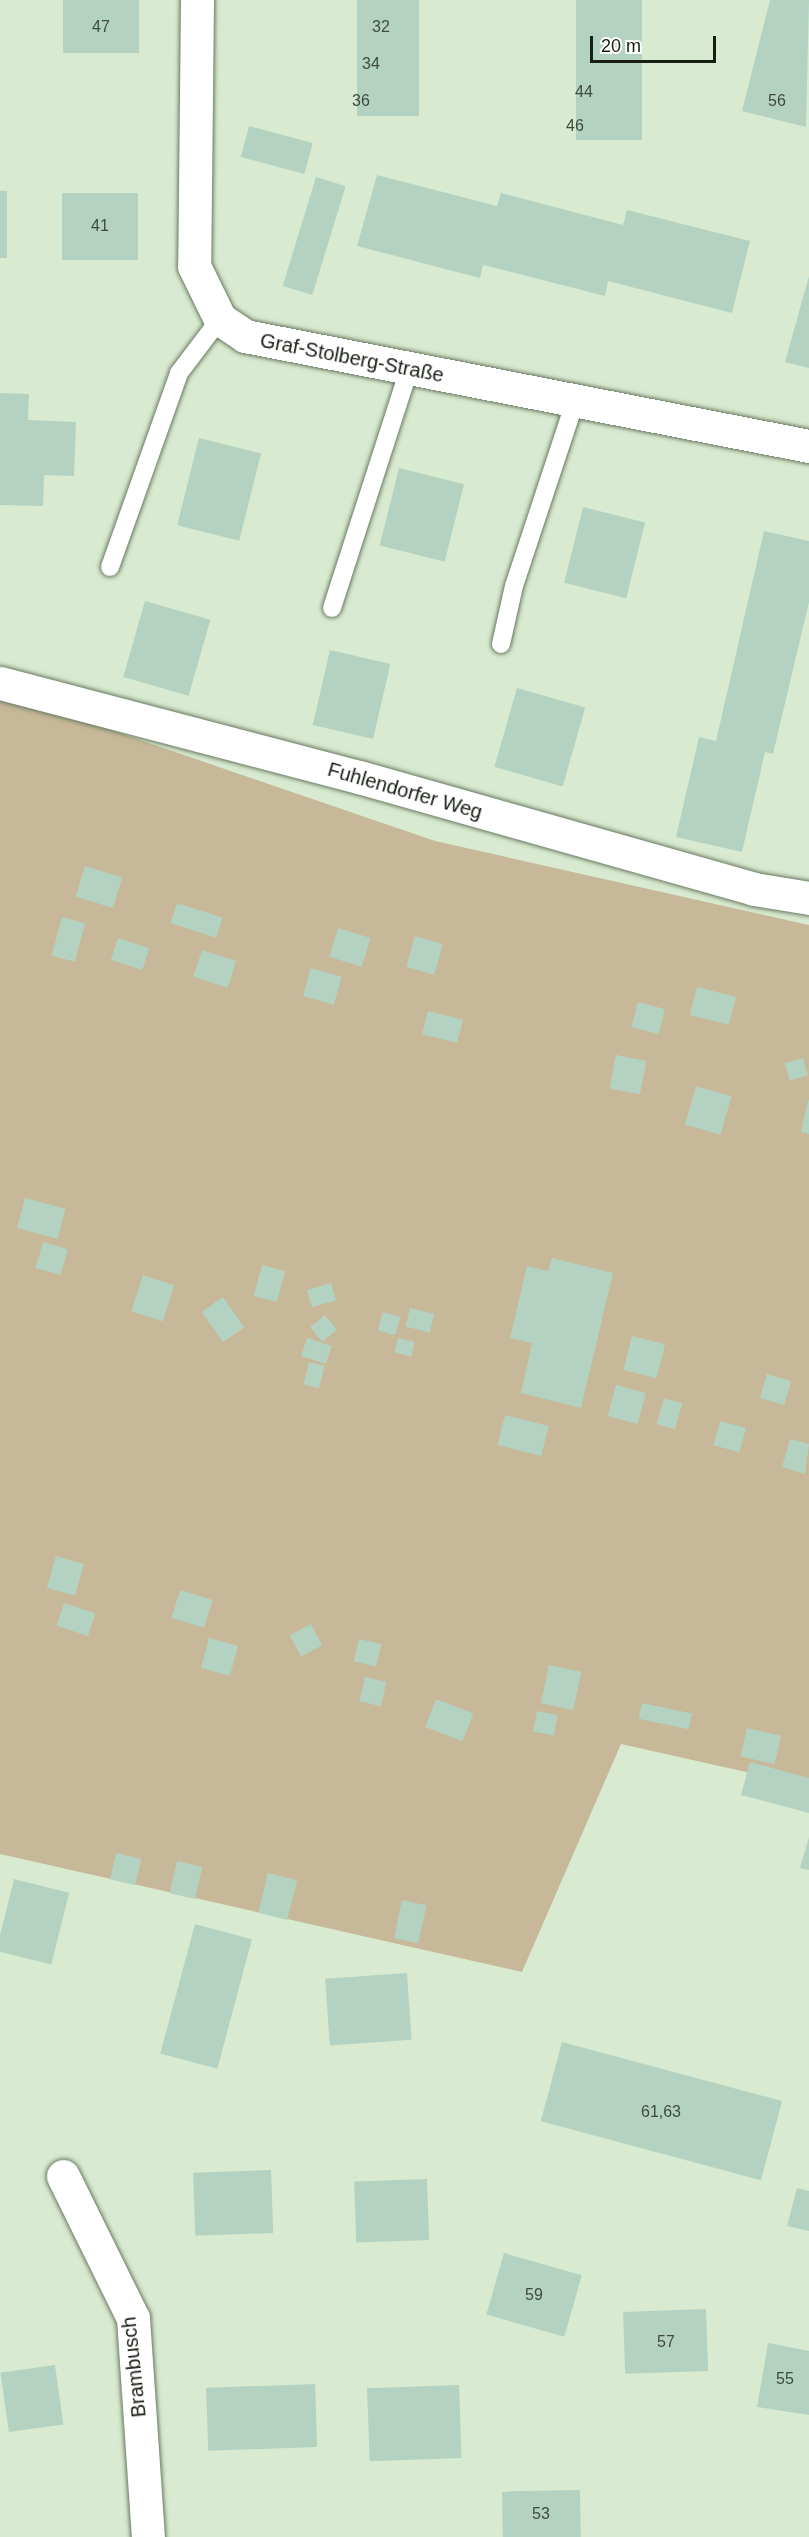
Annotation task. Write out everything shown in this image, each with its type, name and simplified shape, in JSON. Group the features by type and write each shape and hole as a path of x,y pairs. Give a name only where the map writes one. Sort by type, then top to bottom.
{"street":[{"name":"Graf-Stolberg-Straße","path":"197,0 194,266 220,319 245,336 409,370 809,446"},
{"name":"Fuhlendorfer Weg","path":"0,683 359,777 754,889 809,898"},
{"name":"Brambusch","path":"63,2176 133,2318 148,2537"}],"lane":[{"path":"110,567 179,374 220,319"},
{"path":"332,608 409,370"},
{"path":"501,644 514,586 575,402"}],"shaded area":[{"path":"0,692 435,841 809,925 809,1786 621,1744 522,1972 0,1854"}],"building":[{"path":"63,0 139,0 139,53 63,53"},
{"path":"357,0 419,0 419,116 357,116"},
{"path":"576,0 642,0 642,140 576,140"},
{"path":"770,0 809,0 806,127 742,111"},
{"path":"249,126 313,143 304,174 241,157"},
{"path":"377,175 497,206 501,193 623,225 627,210 750,241 732,313 608,281 605,296 483,265 480,278 357,246"},
{"path":"316,177 346,186 312,295 283,286"},
{"path":"0,191 7,191 7,258 0,258"},
{"path":"62,193 138,193 138,260 62,260"},
{"path":"809,276 809,368 785,362"},
{"path":"0,393 29,394 28,420 76,422 74,476 44,475 43,506 0,505"},
{"path":"199,438 261,453 239,541 177,525"},
{"path":"399,468 464,484 445,562 380,546"},
{"path":"583,507 645,522 626,598 564,583"},
{"path":"764,531 809,541 809,602 773,754 765,752 742,852 676,837 699,737 716,741"},
{"path":"145,601 210,620 189,696 123,677"},
{"path":"330,650 390,664 373,739 313,725"},
{"path":"517,688 585,708 563,786 494,767"},
{"path":"85,866 122,877 113,908 76,897"},
{"path":"177,903 223,918 216,938 171,923"},
{"path":"62,917 85,923 75,962 52,956"},
{"path":"338,928 371,938 362,967 329,957"},
{"path":"415,936 443,944 434,975 406,967"},
{"path":"118,938 149,948 142,970 111,960"},
{"path":"202,950 236,961 228,988 193,977"},
{"path":"311,968 342,977 334,1005 303,996"},
{"path":"697,987 736,997 729,1025 690,1015"},
{"path":"638,1002 665,1009 658,1034 631,1027"},
{"path":"428,1011 463,1020 457,1043 422,1034"},
{"path":"616,1055 646,1061 640,1094 610,1088"},
{"path":"803,1058 808,1075 790,1081 785,1063"},
{"path":"696,1086 732,1096 721,1135 685,1124"},
{"path":"809,1101 809,1134 801,1132"},
{"path":"25,1198 66,1209 58,1239 17,1228"},
{"path":"43,1242 68,1249 61,1275 36,1268"},
{"path":"552,1258 613,1273 581,1408 521,1393 532,1343 510,1338 527,1266 548,1271"},
{"path":"262,1265 285,1271 277,1302 254,1296"},
{"path":"143,1275 174,1285 163,1321 131,1311"},
{"path":"331,1283 336,1300 312,1307 307,1290"},
{"path":"223,1297 244,1327 223,1342 202,1312"},
{"path":"410,1308 434,1314 430,1332 405,1326"},
{"path":"383,1312 400,1317 395,1335 378,1330"},
{"path":"325,1315 337,1330 322,1342 310,1327"},
{"path":"632,1336 665,1344 657,1378 624,1370"},
{"path":"307,1338 332,1346 326,1364 301,1356"},
{"path":"398,1338 415,1342 411,1356 395,1353"},
{"path":"309,1362 325,1366 319,1388 303,1384"},
{"path":"767,1374 791,1381 784,1405 760,1398"},
{"path":"616,1385 646,1393 638,1424 608,1416"},
{"path":"664,1398 682,1403 675,1429 657,1424"},
{"path":"505,1415 549,1426 541,1456 498,1445"},
{"path":"720,1421 746,1428 740,1452 714,1445"},
{"path":"790,1439 809,1444 805,1474 782,1467"},
{"path":"56,1556 84,1564 75,1596 47,1588"},
{"path":"180,1590 213,1600 204,1628 172,1618"},
{"path":"64,1603 95,1613 88,1636 57,1626"},
{"path":"311,1624 322,1645 301,1656 290,1635"},
{"path":"209,1638 238,1646 230,1676 201,1668"},
{"path":"359,1639 381,1644 376,1667 354,1661"},
{"path":"549,1665 581,1672 573,1710 541,1703"},
{"path":"365,1677 386,1682 381,1706 359,1701"},
{"path":"436,1699 473,1713 463,1741 425,1727"},
{"path":"642,1703 692,1714 689,1729 639,1719"},
{"path":"537,1711 558,1715 554,1736 533,1732"},
{"path":"747,1728 781,1736 775,1764 740,1756"},
{"path":"750,1762 809,1778 809,1813 741,1795"},
{"path":"809,1837 809,1870 800,1868"},
{"path":"116,1853 141,1859 135,1885 110,1879"},
{"path":"177,1861 202,1867 195,1899 170,1893"},
{"path":"268,1873 297,1880 287,1920 258,1913"},
{"path":"14,1879 69,1893 51,1965 0,1952 0,1935"},
{"path":"402,1900 426,1905 418,1943 394,1938"},
{"path":"195,1924 252,1939 217,2069 160,2053"},
{"path":"407,1973 412,2040 330,2046 325,1979"},
{"path":"562,2042 782,2101 761,2180 541,2121"},
{"path":"271,2170 273,2233 195,2236 193,2173"},
{"path":"427,2179 429,2240 356,2243 354,2182"},
{"path":"797,2188 809,2191 809,2231 787,2226"},
{"path":"504,2253 582,2275 564,2337 486,2315"},
{"path":"706,2309 708,2371 625,2374 623,2312"},
{"path":"768,2343 809,2351 809,2415 757,2407"},
{"path":"55,2365 63,2424 9,2432 1,2373"},
{"path":"315,2384 317,2447 208,2451 206,2388"},
{"path":"459,2385 462,2458 370,2461 367,2388"},
{"path":"580,2490 581,2537 503,2537 502,2491"}]}
